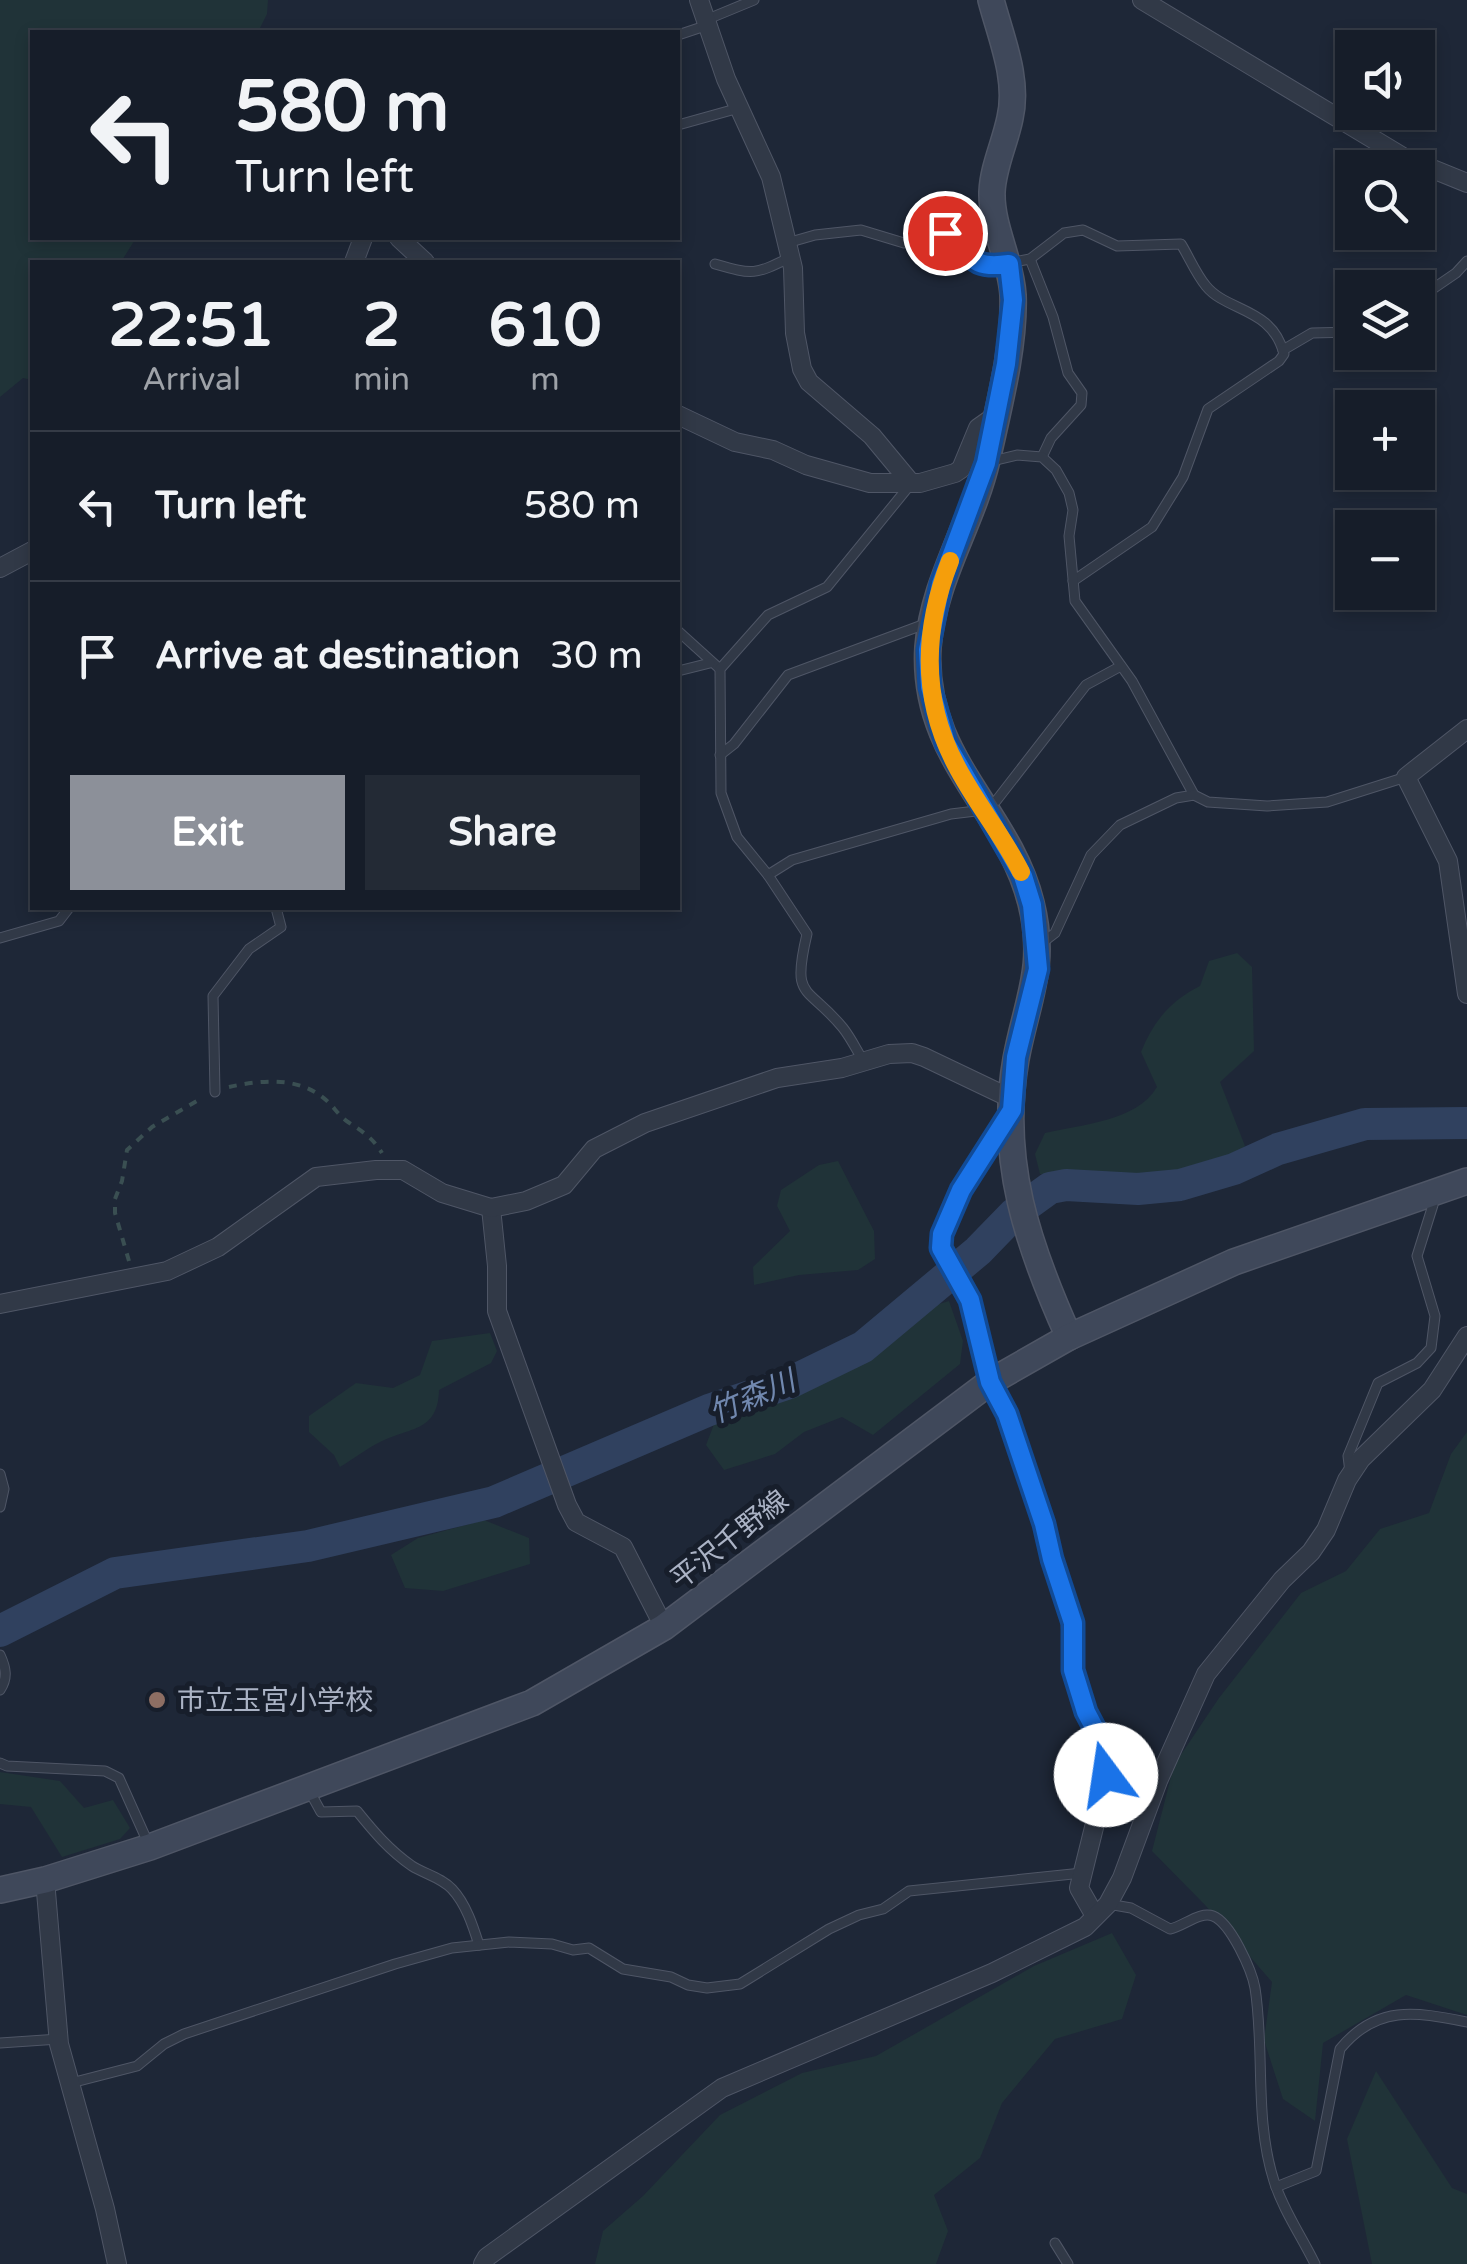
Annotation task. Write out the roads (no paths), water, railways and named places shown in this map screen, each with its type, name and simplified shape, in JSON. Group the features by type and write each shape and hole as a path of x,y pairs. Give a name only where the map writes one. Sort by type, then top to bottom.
{"main road":[{"path":"991,0 1013,93 992,190 994,217 1019,261 1006,364 986,463 941,584 932,622 928,650 930,687 937,720 957,767 1023,876 1032,905 1038,969 1016,1057 1012,1105 1015,1188 1028,1237 1069,1337"},
{"name":"平沢千野線","path":"0,1890 150,1848 532,1703 664,1626 990,1382 1069,1337 1234,1262 1467,1181"}],"street":[{"path":"699,0 726,79 771,178 789,250 795,333 802,369 809,382 872,436 912,483"},
{"path":"1142,0 1403,157 1467,182"},
{"path":"401,240 423,260"},
{"path":"680,416 734,442 773,450 847,479 870,483 912,483 962,469 978,428 995,416"},
{"path":"0,568 30,553"},
{"path":"1467,729 1406,778 1440,839 1448,862 1467,994"},
{"path":"0,1304 134,1279 199,1257 316,1177 403,1170 442,1193 490,1208 556,1190 594,1149 645,1123 777,1078 889,1054 912,1053 1012,1105 961,1190 942,1234 944,1258 970,1300 990,1382 1007,1414 1044,1524 1073,1623 1073,1670 1086,1712 1108,1758 1080,1888 1101,1910"},
{"path":"490,1208 497,1266 497,1311 568,1505 576,1522 623,1547 664,1626"},
{"path":"483,2264 487,2257 722,2088 992,1973 1085,1927 1122,1878 1158,1780 1206,1674 1282,1580 1311,1552 1326,1530 1350,1474 1432,1390 1467,1336"},
{"path":"46,1880 58,2039 106,2209 117,2264"}],"lane":[{"path":"680,33 754,0"},
{"path":"680,123 739,108"},
{"path":"715,264 748,274 758,272 815,235 862,230 904,242 952,234 978,264 986,267 1019,261 1064,233 1083,230 1117,246 1181,244 1206,287 1258,317 1281,342 1284,354 1208,408 1183,477 1152,527 1073,581"},
{"path":"1019,261 1053,317 1068,373 1082,393 1081,405 1051,438 1042,457"},
{"path":"1435,287 1467,261"},
{"path":"1283,350 1312,332 1335,332"},
{"path":"986,463 1017,455 1042,457 1056,470 1069,493 1072,510 1069,536 1080,610 1121,666 1194,795 1208,802 1267,806 1327,802 1406,778"},
{"path":"680,671 715,666 768,614 827,587 912,483"},
{"path":"720,755 734,744 788,675 932,622"},
{"path":"680,632 715,666 722,694 721,792 737,837 768,874 806,934 798,970 802,988 842,1027 864,1062"},
{"path":"768,874 792,860 951,814 984,810 996,802 1086,685 1121,666"},
{"path":"1037,946 1055,933 1091,855 1120,825 1176,798 1194,795"},
{"path":"0,938 59,921 67,910"},
{"path":"215,1092 214,996 248,949 281,927 277,910"},
{"path":"1350,1474 1348,1456 1378,1383 1417,1362 1431,1348 1435,1316 1417,1256 1433,1205 1428,1196"},
{"path":"0,1474 4,1489 0,1507"},
{"path":"0,1655 6,1668 0,1690"},
{"path":"0,1762 6,1766 104,1772 118,1778 150,1848"},
{"path":"308,1789 321,1812 357,1811 384,1844 415,1868 446,1882 472,1920 479,1945"},
{"path":"68,2084 137,2066 184,2034 452,1948 509,1942 552,1944 573,1950 589,1948 623,1969 708,1988 748,1981 829,1929 884,1909 909,1891 1083,1873"},
{"path":"1101,1910 1131,1908 1170,1929 1212,1915 1225,1926 1241,1951 1255,1986 1265,2130 1276,2187 1316,2264"},
{"path":"1276,2187 1316,2171 1340,2049 1352,2035 1363,2026 1397,2013 1420,2012 1467,2022"},
{"path":"0,2043 58,2039"},
{"path":"1054,2243 1068,2264"}],"waterway":[{"name":"竹森川","path":"0,1631 115,1573 308,1546 494,1502 709,1410 789,1383 863,1347 978,1251 1014,1214 1050,1188 1066,1185 1138,1189 1180,1185 1234,1169 1278,1149 1365,1124 1467,1123"}],"place":[{"name":"市立玉宮小学校","path":"157,1700"}]}
